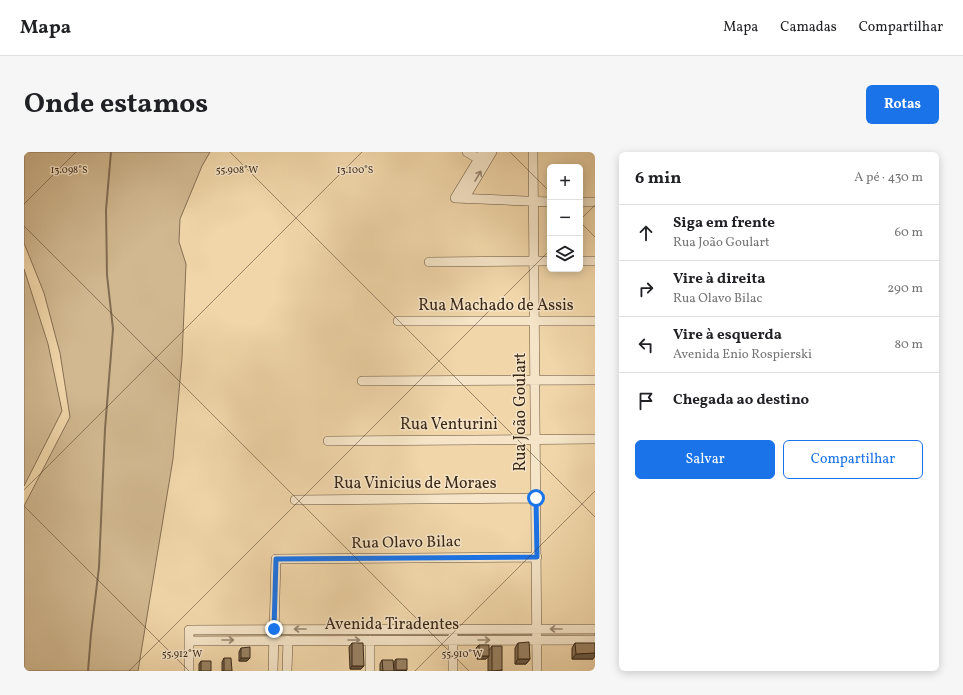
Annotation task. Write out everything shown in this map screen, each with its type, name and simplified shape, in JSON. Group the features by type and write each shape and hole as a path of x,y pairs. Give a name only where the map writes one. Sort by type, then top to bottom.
{"street":[{"path":"459,199 481,155 467,152"},
{"path":"459,199 492,152"},
{"name":"Rua João Goulart","path":"533,152 537,671"},
{"path":"459,199 547,202"},
{"path":"583,202 595,202"},
{"path":"429,262 547,261"},
{"path":"583,261 595,261"},
{"name":"Rua Machado de Assis","path":"398,321 595,321"},
{"path":"362,381 595,380"},
{"name":"Rua Venturini","path":"328,441 595,439"},
{"name":"Rua Vinicius de Moraes","path":"295,500 536,498"},
{"name":"Rua Olavo Bilac","path":"274,629 276,559 537,557"},
{"path":"273,671 274,629"},
{"path":"453,671 454,629"},
{"name":"Avenida Tiradentes","path":"595,629 189,630 189,641 595,640"},
{"path":"287,671 288,640"},
{"path":"370,640 370,671"},
{"path":"189,641 189,671"}],"shaded area":[{"path":"24,152 210,152 202,166 180,219 179,242 186,264 182,358 173,459 138,671 24,671 24,506 70,417 60,353 44,293 24,243"},
{"path":"24,269 48,344 62,411 24,486"},
{"path":"458,630 531,630 531,635 458,635"},
{"path":"540,630 595,630 595,636 540,636"},
{"path":"450,631 450,636 276,637 276,632"},
{"path":"194,633 271,633 271,637 194,638"}],"building":[{"path":"529,642 530,659 518,659 518,643"},
{"path":"352,643 363,643 364,666 352,666"},
{"path":"575,643 595,643 595,653 576,654"},
{"path":"479,645 489,645 489,656 479,656"},
{"path":"492,646 502,646 502,670 492,671"},
{"path":"250,647 250,658 241,658 241,648"},
{"path":"224,658 231,658 232,671 224,671"},
{"path":"396,659 407,659 407,670 396,670"},
{"path":"382,660 393,660 394,671 383,671"},
{"path":"201,661 211,661 211,671 201,671"}],"waterway":[{"path":"88,671 99,567 105,429 113,329 107,275 106,210 111,152"}],"route":[{"path":"274,629 276,559 537,557 536,498"}]}
